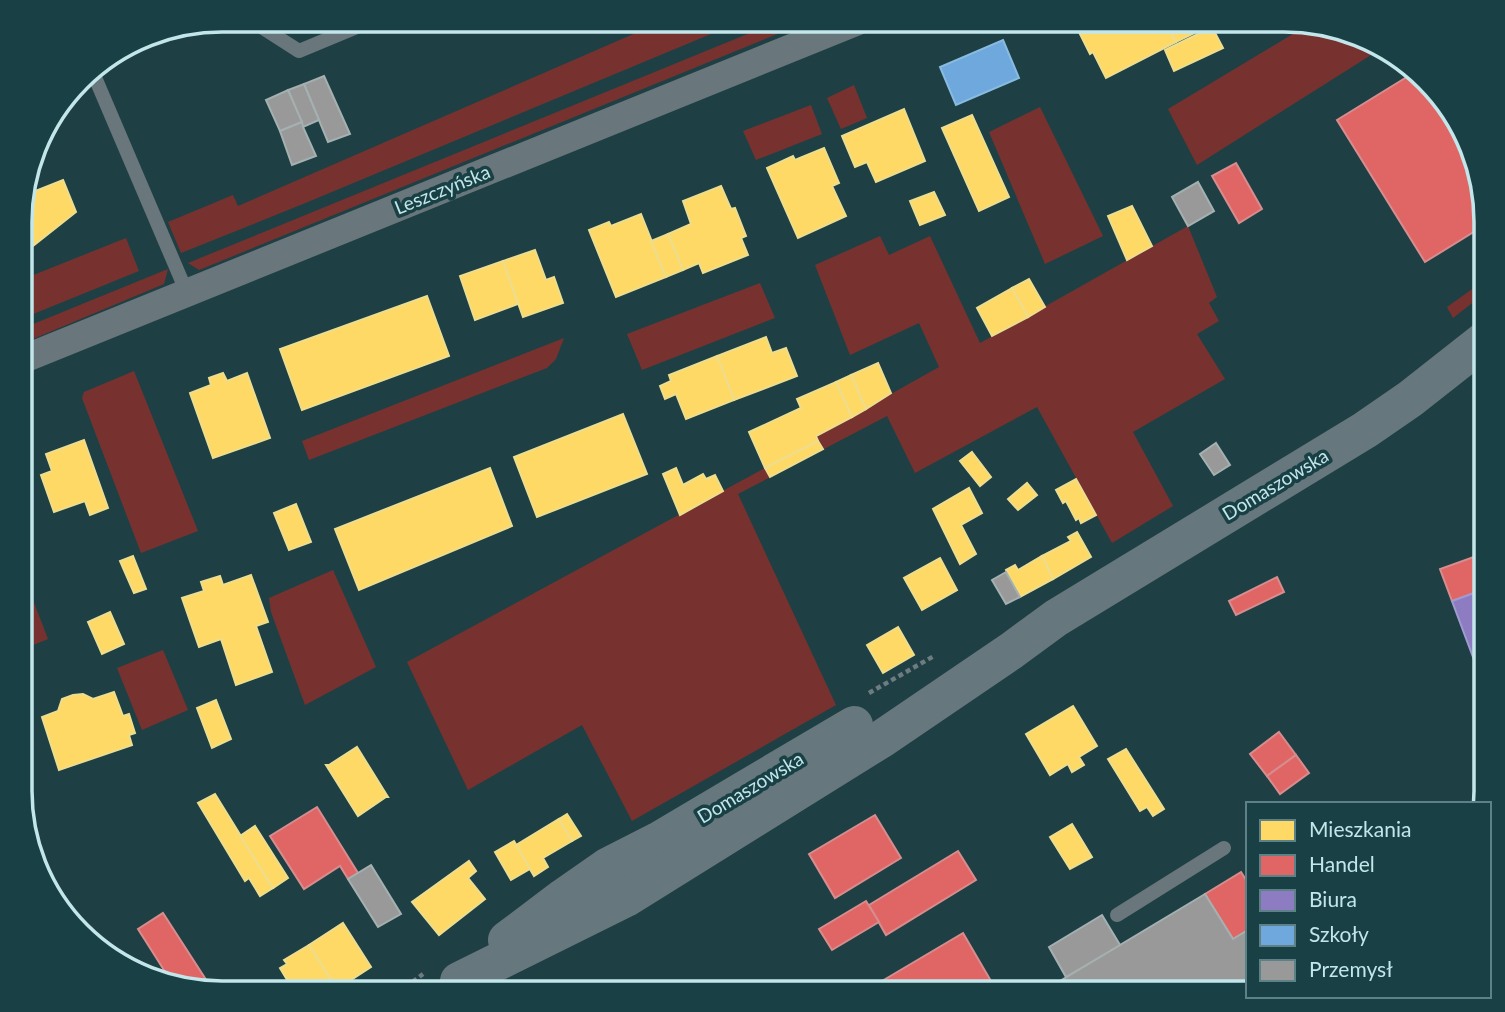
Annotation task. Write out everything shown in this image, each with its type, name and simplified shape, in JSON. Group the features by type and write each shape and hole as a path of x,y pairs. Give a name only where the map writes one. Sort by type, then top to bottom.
{"street":[{"name":"Leszczyńska","path":"32,356 831,32"},
{"name":"Domaszowska","path":"459,981 525,925 607,867 658,841 1003,640 1056,618 1364,430 1410,399 1473,349"}],"lane":[{"path":"269,32 299,51 345,32"},
{"path":"96,79 187,293"},
{"path":"1117,915 1224,848"}],"shaded area":[{"path":"638,32 716,32 181,253 168,222 233,195 238,206"},
{"path":"752,32 782,32 199,270 188,263"},
{"path":"1295,32 1321,35 1373,54 1197,165 1168,109"},
{"path":"854,85 867,118 841,129 827,98"},
{"path":"811,105 822,134 756,160 743,131"},
{"path":"1040,107 1103,236 1045,264 989,132"},
{"path":"1188,226 1217,297 1209,303 1219,321 1197,334 1225,379 1133,432 1173,506 1112,543 1037,407 915,473 887,416 738,494 836,705 632,821 582,725 468,790 407,662 818,442 816,436 939,367 919,323 850,355 815,265 880,236 889,255 930,236 980,343"},
{"path":"126,238 139,271 32,315 32,276"},
{"path":"168,269 164,284 32,339 32,325"},
{"path":"760,283 775,318 642,370 627,334"},
{"path":"1473,289 1473,302 1453,318 1447,307"},
{"path":"564,338 556,359 547,368 309,460 302,441"},
{"path":"134,371 198,531 141,553 82,398 84,392"},
{"path":"333,570 376,667 305,705 271,612 269,598"},
{"path":"32,598 48,639 32,646"},
{"path":"163,650 188,710 142,730 117,668"}],"building: Mieszkania":[{"path":"1079,32 1171,32 1176,42 1106,78 1093,52 1090,54"},
{"path":"1171,32 1197,32 1176,42"},
{"path":"1202,32 1215,32 1223,48 1174,71 1165,50"},
{"path":"904,109 925,161 876,182 867,162 855,167 842,136"},
{"path":"972,115 1009,197 979,211 942,128"},
{"path":"824,148 839,183 832,186 846,216 798,238 767,168 793,156 795,160"},
{"path":"63,180 76,212 32,247 32,221 34,192"},
{"path":"721,186 731,209 735,208 746,236 741,238 748,255 703,273 699,263 683,270 668,234 691,224 683,201"},
{"path":"934,192 945,215 920,225 910,201"},
{"path":"1132,206 1152,246 1127,260 1108,216"},
{"path":"641,214 666,277 616,297 589,230 609,222 611,226"},
{"path":"668,234 683,270 666,277 651,241"},
{"path":"535,250 546,280 554,277 563,303 523,317 503,261"},
{"path":"503,261 518,304 475,320 460,276"},
{"path":"1029,279 1045,307 1028,317 1012,288"},
{"path":"1012,288 1028,317 992,336 977,308"},
{"path":"427,296 449,356 302,410 280,349"},
{"path":"766,337 772,353 786,348 797,376 734,400 717,356"},
{"path":"717,356 734,400 686,419 676,394 665,399 660,386 671,381 669,375"},
{"path":"878,363 891,393 866,409 851,375"},
{"path":"223,373 227,381 247,373 270,438 213,458 190,393 211,385 209,378"},
{"path":"851,375 866,409 852,417 836,382"},
{"path":"836,382 852,417 816,436 818,441 765,468 749,432 801,408 797,399"},
{"path":"623,414 647,474 537,517 514,457"},
{"path":"84,440 108,508 90,515 85,501 54,512 41,475 52,471 46,454"},
{"path":"818,441 823,449 770,477 765,468"},
{"path":"972,452 991,477 980,486 960,461"},
{"path":"490,468 512,526 359,590 335,529"},
{"path":"676,468 683,485 703,474 706,479 715,475 723,491 680,515 663,474"},
{"path":"1076,479 1096,515 1081,523 1079,518 1076,520 1066,501 1063,503 1056,490"},
{"path":"1027,483 1037,495 1018,510 1008,499"},
{"path":"969,488 982,513 961,525 976,554 960,564 933,509"},
{"path":"296,504 311,542 289,550 274,513"},
{"path":"1077,532 1091,557 1053,579 1042,556 1071,541 1068,537"},
{"path":"133,556 146,589 134,593 120,561"},
{"path":"1042,556 1053,579 1020,597 1006,570 1015,565 1018,570"},
{"path":"940,558 957,590 922,610 904,578"},
{"path":"251,575 268,622 256,626 272,672 236,685 221,639 199,647 182,598 204,591 201,582 220,576 223,585"},
{"path":"110,612 124,644 102,654 88,622"},
{"path":"898,627 914,655 883,673 867,645"},
{"path":"114,692 123,716 129,714 135,733 129,735 132,745 59,770 42,717 58,711 62,699 73,695 83,694 93,699"},
{"path":"216,700 231,739 212,748 197,708"},
{"path":"1073,706 1097,746 1079,757 1084,765 1072,772 1068,764 1050,775 1026,734"},
{"path":"357,747 388,797 358,816 326,765"},
{"path":"1126,749 1164,809 1153,816 1147,807 1140,811 1108,759"},
{"path":"215,794 273,888 260,896 249,878 245,881 198,803"},
{"path":"567,814 581,836 572,841 559,819"},
{"path":"559,819 572,841 543,858 548,867 534,876 516,845"},
{"path":"1072,824 1092,857 1070,869 1050,837"},
{"path":"255,826 288,878 273,888 240,836"},
{"path":"514,841 530,869 511,880 495,852"},
{"path":"469,861 476,871 468,878 485,899 439,935 412,902"},
{"path":"343,923 371,967 350,981 332,981 309,945"},
{"path":"309,945 332,981 288,981 280,968 287,964 284,960"}],"building: Handel":[{"path":"1407,77 1409,79 1434,106 1454,137 1470,184 1473,232 1425,262 1337,120"},
{"path":"1236,163 1262,209 1239,223 1212,176"},
{"path":"1473,557 1473,593 1452,601 1440,569"},
{"path":"1277,577 1284,592 1236,615 1229,601"},
{"path":"1279,732 1296,755 1267,776 1250,754"},
{"path":"1296,755 1309,773 1280,794 1267,776"},
{"path":"317,807 358,873 348,879 340,866 304,889 270,836"},
{"path":"875,815 901,858 835,898 809,854"},
{"path":"958,851 976,880 886,935 869,905"},
{"path":"1241,872 1246,880 1246,931 1233,939 1205,894"},
{"path":"866,901 879,922 832,950 819,929"},
{"path":"163,913 206,980 165,972 138,929"},
{"path":"963,933 991,980 883,980"}],"building: Biura":[{"path":"1473,593 1473,657 1452,601"}],"building: Szkoły":[{"path":"1003,40 1019,78 956,105 940,67"}],"building: Przemysł":[{"path":"324,76 350,134 328,142 304,84"},
{"path":"304,84 319,120 303,127 288,90"},
{"path":"288,90 302,122 280,131 266,100"},
{"path":"302,122 316,156 292,165 280,131"},
{"path":"1198,182 1214,211 1188,226 1172,197"},
{"path":"1216,443 1230,465 1214,475 1200,454"},
{"path":"1006,572 1020,597 1006,604 992,580"},
{"path":"371,865 401,914 378,927 348,879"},
{"path":"1205,894 1233,939 1246,931 1246,980 1061,980"},
{"path":"1102,915 1120,945 1066,977 1049,947"}]}
